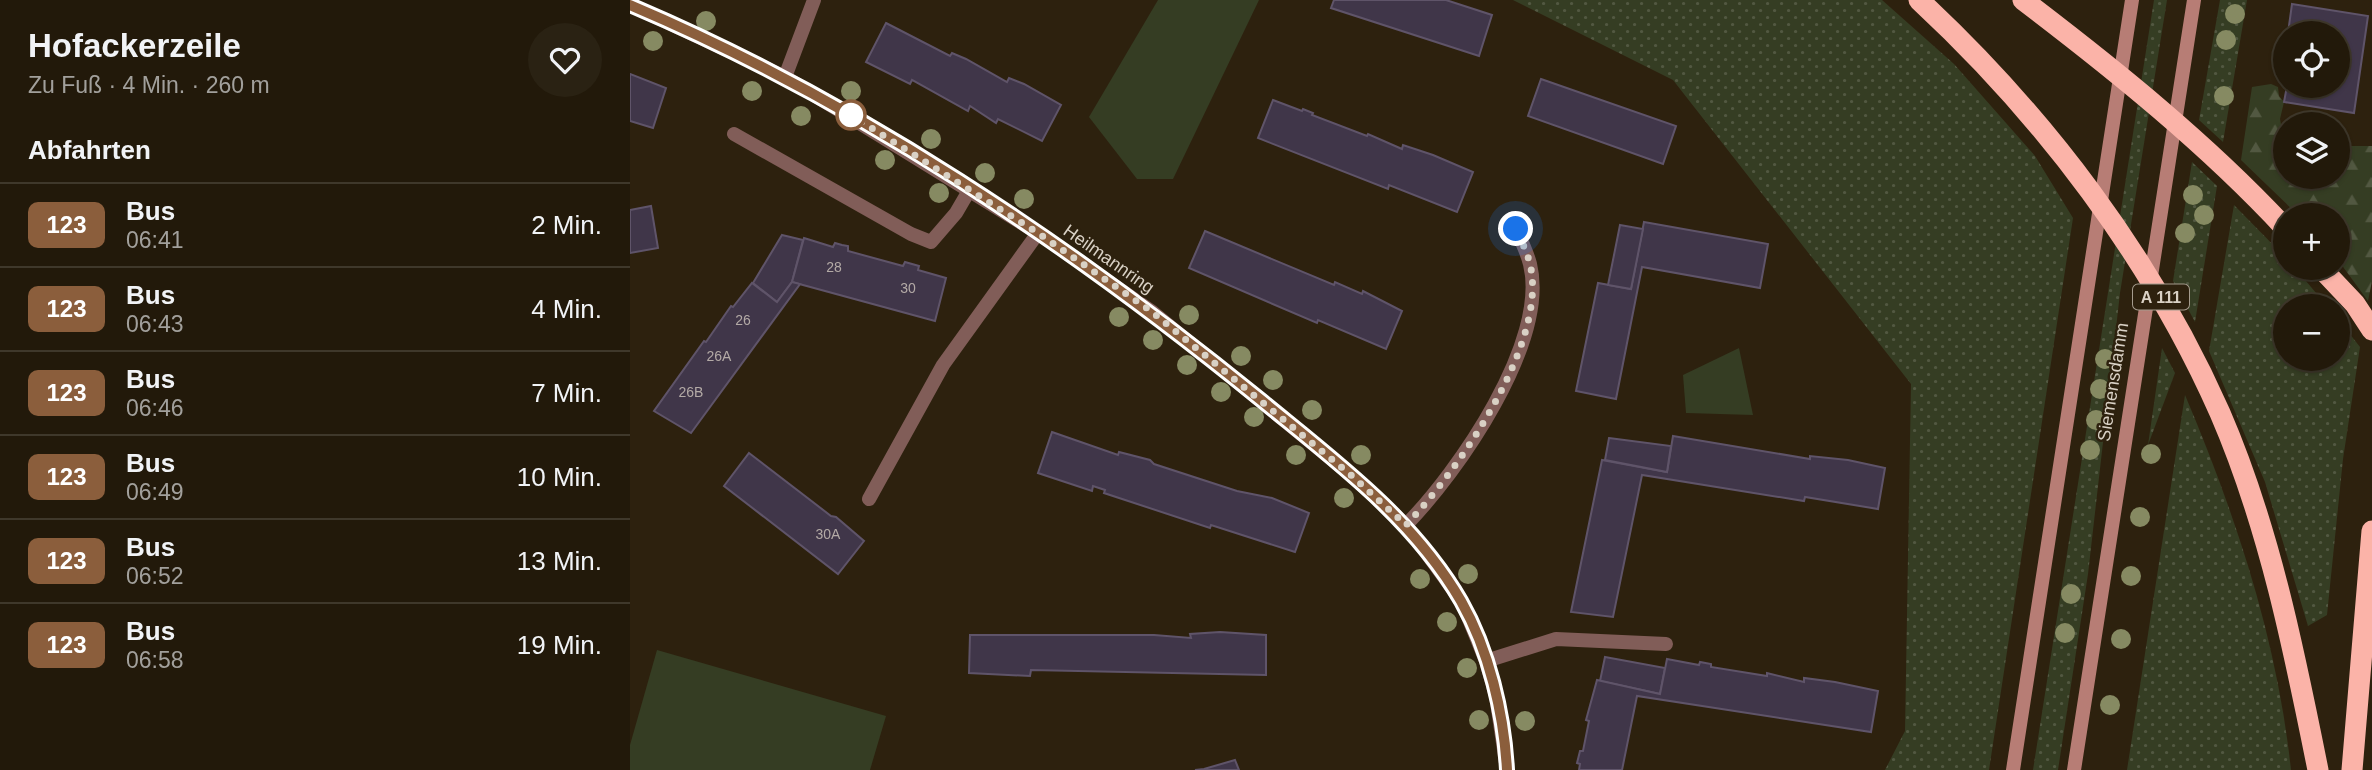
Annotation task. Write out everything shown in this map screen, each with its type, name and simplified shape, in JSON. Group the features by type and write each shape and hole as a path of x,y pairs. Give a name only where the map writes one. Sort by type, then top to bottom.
{"highway":[{"name":"A 111","path":"1919,0 2038,124 2117,230 2167,307 2220,415 2248,489 2290,633 2318,770"},
{"path":"2023,0 2092,53 2255,195 2273,215"},
{"path":"2332,280 2354,304 2372,330"},
{"path":"2352,770 2372,531"}],"main road":[{"path":"2013,770 2132,0"},
{"name":"Siemensdamm","path":"2074,770 2194,0"}],"street":[{"path":"785,77 814,0"},
{"name":"Heilmannring","path":"630,5 785,77 1038,233 1151,311 1351,475 1406,525 1462,602 1486,661 1496,696 1507,770"},
{"path":"734,134 911,234 931,242 956,213 970,189"},
{"path":"1406,525 1460,460 1480,430 1521,344 1532,295 1530,265 1516,229"},
{"path":"869,499 943,365 1038,233"},
{"path":"1486,661 1556,639 1666,644"}],"green space":[{"path":"1158,0 1259,0 1173,179 1137,179 1089,117"},
{"path":"1513,0 1882,0 1954,64 2035,156 2073,218 1989,770 1885,770 1905,731 1911,384 1673,80"},
{"path":"2154,0 2167,0 2120,293 2088,574 2058,770 2033,770"},
{"path":"2220,0 2247,0 2223,142 2199,120"},
{"path":"2273,85 2273,98 2281,98 2284,102 2282,112 2273,112 2273,189 2350,189 2350,146 2372,146 2372,281 2368,301 2350,276 2350,203 2286,203 2241,160 2252,87"},
{"path":"2192,162 2217,186 2195,322 2173,281"},
{"path":"2234,205 2273,245 2273,280 2305,280 2317,294 2273,294 2273,371 2350,371 2350,334 2360,347 2343,459 2327,615 2308,626 2265,482 2209,351"},
{"path":"1739,348 1753,415 1686,413 1683,375"},
{"path":"2162,348 2175,373 2148,445"},
{"path":"2185,395 2221,486 2252,579 2276,673 2291,770 2127,770"},
{"path":"657,650 886,716 870,770 630,770 630,745"}],"building":[{"path":"1334,0 1446,0 1492,15 1479,56 1331,8"},
{"path":"2292,4 2368,16 2354,113 2284,102 2285,98 2350,98 2350,21 2290,21"},
{"path":"886,23 950,56 952,53 966,59 1007,82 1009,78 1024,84 1061,105 1042,141 998,119 996,123 970,106 968,111 912,80 910,84 866,62"},
{"path":"630,74 666,88 653,128 630,121"},
{"path":"1541,79 1676,126 1663,164 1528,116"},
{"path":"1273,100 1302,111 1303,109 1313,113 1312,115 1402,149 1403,145 1433,155 1473,172 1457,212 1389,185 1388,189 1258,138"},
{"path":"651,206 658,248 630,253 630,210"},
{"path":"1644,222 1768,244 1760,288 1642,267 1616,399 1576,391 1598,283 1631,289"},
{"path":"1620,225 1643,229 1631,289 1608,285"},
{"path":"1205,231 1334,285 1335,282 1362,294 1363,291 1402,311 1386,349 1318,320 1317,323 1189,268"},
{"path":"782,235 803,240 792,282 777,302 753,283"},
{"path":"804,238 833,247 835,243 848,246 848,251 903,266 905,262 919,266 918,270 946,278 935,321 792,282"},
{"path":"792,282 800,284 691,433 654,411 704,341 706,342 731,306 733,307 752,283 777,302"},
{"path":"1052,432 1118,455 1119,452 1150,460 1154,464 1237,491 1272,498 1309,513 1295,552 1211,525 1210,528 1104,493 1105,490 1093,486 1092,491 1038,473"},
{"path":"1673,436 1810,459 1810,456 1848,460 1885,468 1878,509 1805,497 1804,501 1642,475 1613,617 1571,612 1602,460 1667,472"},
{"path":"1609,438 1671,446 1667,472 1605,460"},
{"path":"749,453 864,541 838,574 724,486"},
{"path":"1220,632 1266,635 1266,675 1031,670 1030,676 969,673 970,635 1154,635 1191,638 1190,634"},
{"path":"1605,657 1665,668 1660,694 1600,681"},
{"path":"1667,659 1699,665 1700,662 1711,664 1711,667 1767,676 1767,673 1804,682 1804,678 1835,682 1878,691 1871,732 1637,696 1622,770 1579,770 1580,764 1577,763 1580,751 1583,751 1589,721 1586,720 1597,680 1660,694"},
{"path":"1235,760 1239,770 1195,770 1204,769"}],"bus line":[{"name":"123","path":"630,5 785,77 1038,233 1151,311 1351,475 1406,525 1462,602 1486,661 1496,696 1507,770"}],"route":[{"path":"851,115 1038,233 1151,311 1288,422 1406,525 1460,460 1480,430 1500,393 1521,344 1532,295 1530,265 1516,229"}]}
